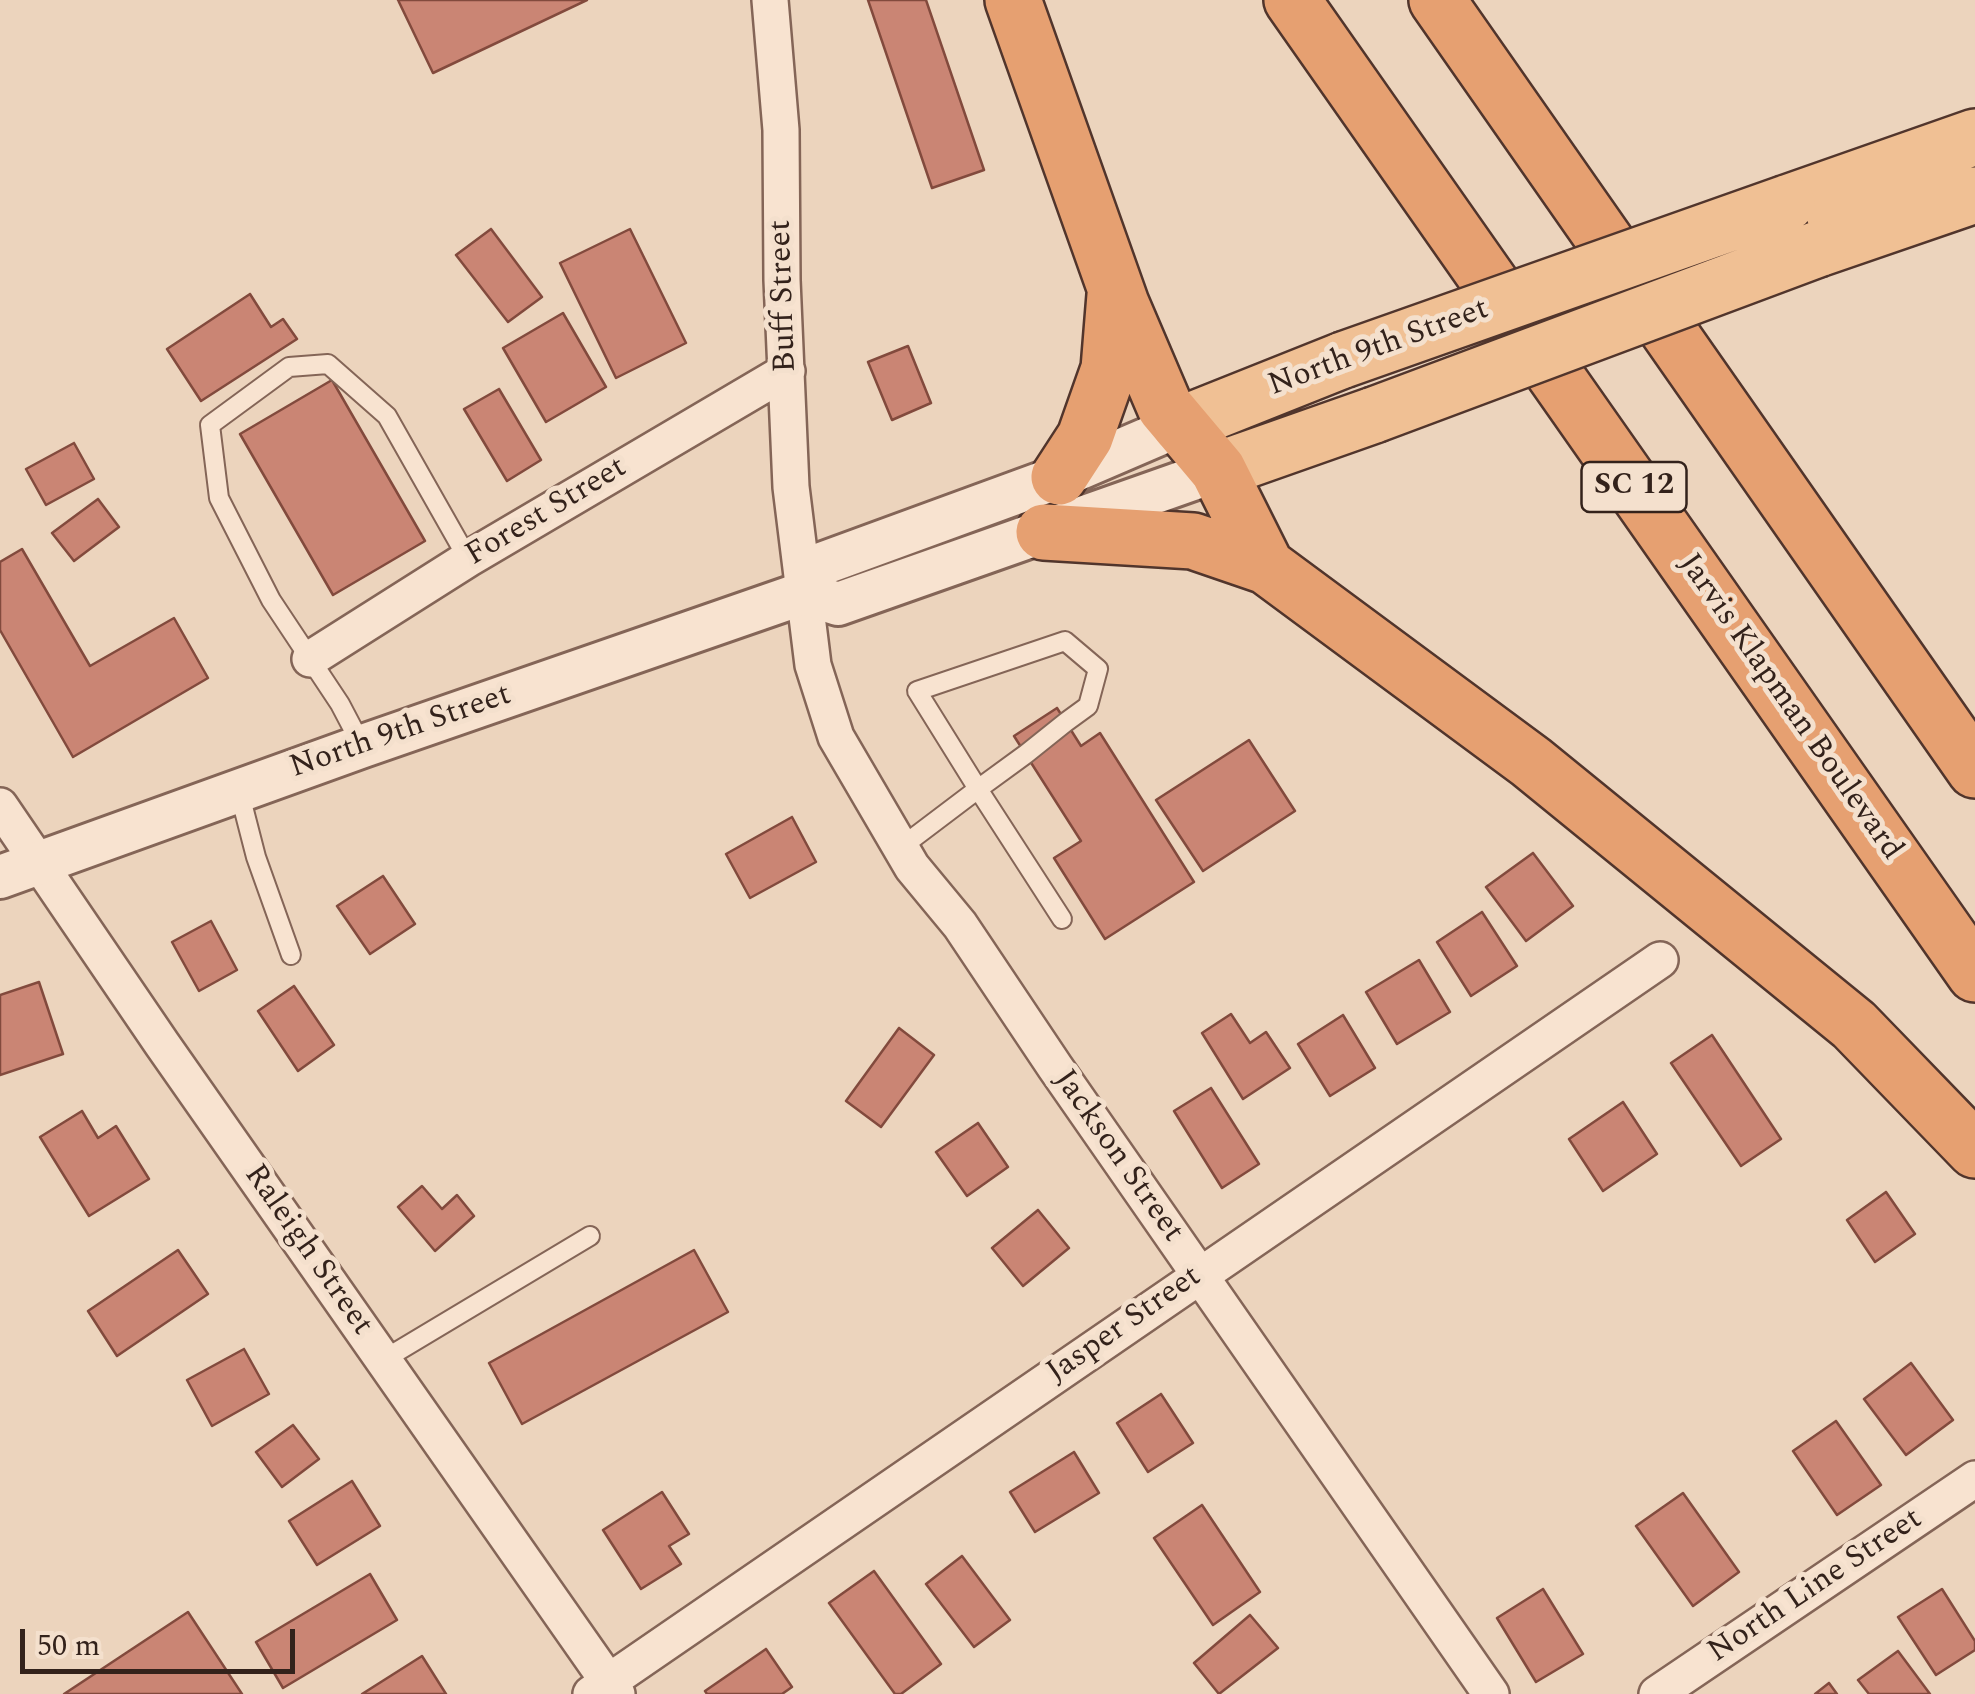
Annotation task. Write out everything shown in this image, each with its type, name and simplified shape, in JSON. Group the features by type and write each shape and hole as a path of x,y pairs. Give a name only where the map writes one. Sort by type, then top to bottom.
{"highway":[{"path":"1013,0 1115,288 1165,407 1218,470 1266,566"},
{"name":"Jarvis Klapman Boulevard","path":"1292,0 1975,974"},
{"path":"1436,0 1975,770"},
{"path":"1059,477 1085,437 1109,369 1115,288"},
{"path":"1044,532 1193,542 1266,566 1531,762 1854,1025 1975,1150"}],"main road":[{"name":"North 9th Street","path":"1180,425 1343,360 1975,137"},
{"name":"North 9th Street","path":"1218,470 1975,195"}],"street":[{"name":"Buff Street","path":"770,0 781,130 791,487 804,593"},
{"name":"Forest Street","path":"310,659 468,559 787,371"},
{"name":"North 9th Street","path":"804,593 816,566 1059,477 1180,425"},
{"name":"North 9th Street","path":"19,870 804,593 838,604 1218,470"},
{"name":"Jackson Street","path":"804,593 822,702 836,737 900,848 960,925 1491,1694"},
{"name":"Raleigh Street","path":"0,806 19,870 383,1360 606,1690"},
{"name":"Jasper Street","path":"606,1690 1199,1274 1660,960"},
{"name":"North Line Street","path":"1657,1694 1975,1479"}],"lane":[{"path":"363,746 271,600 219,498 210,426 289,367 328,364 387,416 468,559"},
{"path":"900,848 978,789 1088,706 1098,670 1064,641 917,692 978,789 1062,919"},
{"path":"239,791 256,857 291,954"},
{"path":"383,1360 590,1236"}],"building":[{"path":"398,0 587,0 433,73"},
{"path":"868,0 926,0 984,170 932,188"},
{"path":"491,229 542,297 508,322 456,255"},
{"path":"630,229 686,343 616,378 560,263"},
{"path":"250,294 271,327 283,319 297,339 201,401 167,349"},
{"path":"563,313 606,387 546,422 503,348"},
{"path":"908,346 931,403 892,420 868,362"},
{"path":"332,380 425,541 333,595 240,434"},
{"path":"499,389 541,460 507,481 464,409"},
{"path":"74,443 94,479 46,505 26,469"},
{"path":"98,499 119,527 74,561 52,533"},
{"path":"22,549 90,666 174,618 208,678 73,757 0,630 0,562"},
{"path":"1057,708 1081,746 1100,733 1194,882 1105,939 1054,858 1081,841 1014,736"},
{"path":"1249,740 1295,811 1203,871 1156,800"},
{"path":"792,817 816,862 750,898 726,854"},
{"path":"1533,853 1573,906 1526,941 1486,887"},
{"path":"383,876 415,924 370,954 337,906"},
{"path":"1482,912 1517,966 1471,996 1437,942"},
{"path":"211,921 237,970 199,991 172,942"},
{"path":"1419,960 1450,1012 1397,1044 1366,992"},
{"path":"39,982 63,1054 0,1075 0,995"},
{"path":"294,986 334,1045 298,1071 258,1011"},
{"path":"1231,1014 1250,1043 1266,1032 1290,1068 1243,1099 1202,1033"},
{"path":"1343,1015 1375,1068 1330,1096 1298,1044"},
{"path":"899,1028 934,1055 881,1127 846,1101"},
{"path":"1712,1035 1781,1139 1741,1166 1671,1063"},
{"path":"1211,1088 1259,1164 1222,1188 1174,1111"},
{"path":"1623,1102 1657,1154 1603,1191 1569,1139"},
{"path":"82,1111 98,1138 116,1126 149,1179 89,1216 40,1137"},
{"path":"978,1123 1008,1167 967,1196 936,1152"},
{"path":"422,1186 442,1209 457,1195 474,1216 435,1251 398,1207"},
{"path":"1886,1192 1915,1234 1875,1262 1847,1220"},
{"path":"1038,1210 1069,1248 1023,1286 992,1248"},
{"path":"178,1250 208,1294 117,1356 88,1311"},
{"path":"694,1250 728,1312 522,1424 489,1363"},
{"path":"244,1349 269,1394 212,1426 187,1380"},
{"path":"1911,1363 1953,1420 1906,1455 1864,1399"},
{"path":"1161,1394 1193,1443 1148,1472 1117,1423"},
{"path":"1836,1421 1881,1485 1837,1515 1793,1451"},
{"path":"293,1425 319,1459 282,1487 256,1452"},
{"path":"1074,1452 1099,1493 1035,1532 1010,1492"},
{"path":"352,1481 380,1526 317,1565 289,1521"},
{"path":"662,1492 689,1534 669,1546 681,1564 641,1589 603,1530"},
{"path":"1683,1493 1739,1572 1693,1606 1636,1526"},
{"path":"1202,1505 1260,1592 1213,1625 1154,1538"},
{"path":"962,1556 1010,1620 974,1647 926,1584"},
{"path":"874,1571 941,1664 901,1694 895,1694 829,1603"},
{"path":"370,1574 397,1620 283,1688 256,1642"},
{"path":"1543,1589 1583,1654 1536,1682 1497,1618"},
{"path":"1942,1589 1975,1641 1975,1650 1936,1675 1898,1617"},
{"path":"188,1612 242,1694 64,1694"},
{"path":"1250,1615 1278,1648 1219,1694 1194,1663"},
{"path":"766,1649 792,1687 782,1694 707,1694 705,1691"},
{"path":"1898,1651 1930,1694 1869,1694 1858,1680"},
{"path":"422,1656 446,1694 362,1694"},
{"path":"1829,1683 1837,1694 1815,1694"}]}
